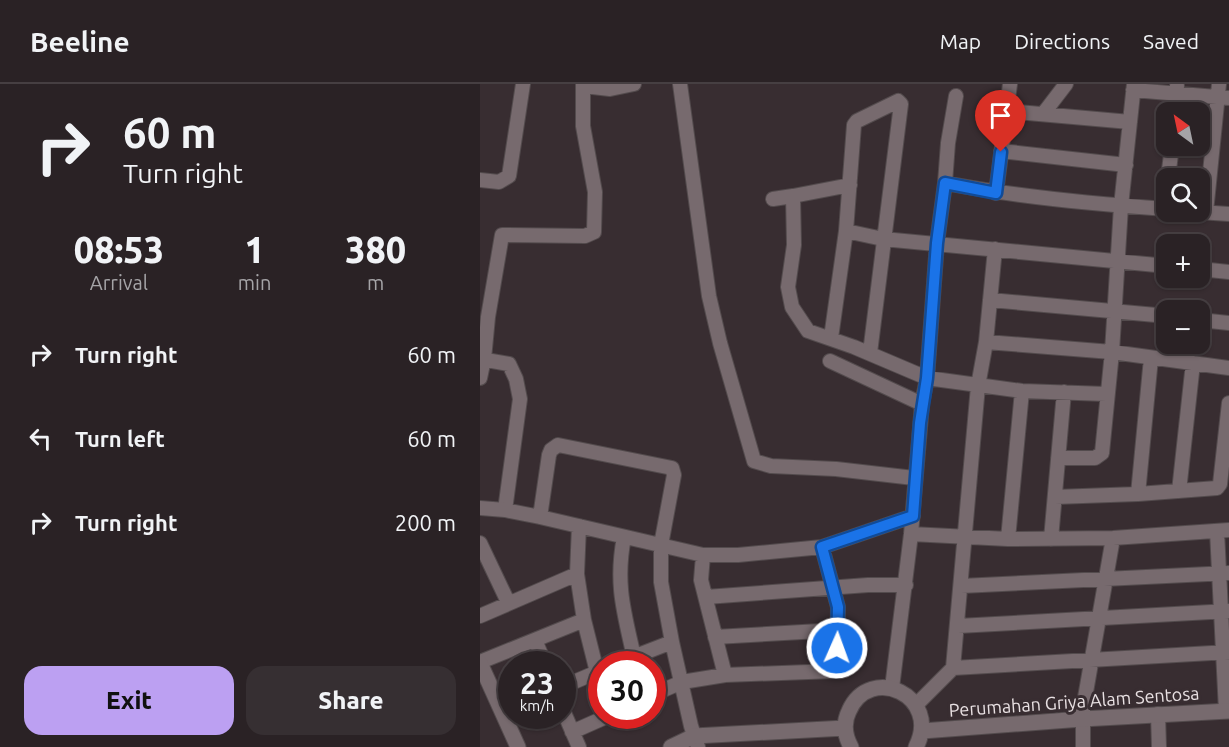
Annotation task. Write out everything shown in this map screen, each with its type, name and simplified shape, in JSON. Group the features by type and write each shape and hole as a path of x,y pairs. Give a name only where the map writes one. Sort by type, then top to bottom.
{"street":[{"path":"480,180 503,182 509,176 523,84"},
{"path":"480,378 484,316 502,235 585,236 594,232 595,192 583,126 584,85 610,89 634,84"},
{"path":"680,84 709,296 754,461 771,466 836,469 915,478"},
{"path":"996,193 1010,84"},
{"path":"1043,114 1066,84"},
{"path":"1058,458 1095,458 1102,453 1106,394 1112,352 1121,206 1133,87 1222,93 1210,168"},
{"path":"892,688 906,585 922,404 927,378 937,243 948,143 956,96"},
{"path":"831,338 846,231 853,132 856,122 899,101 901,104 870,353"},
{"path":"1006,111 1130,122"},
{"path":"1001,152 1126,165"},
{"path":"945,183 996,193 1156,208"},
{"path":"772,199 850,185"},
{"path":"793,196 794,245 788,287 795,314 808,331 870,353 927,378 1022,391 1106,394"},
{"path":"1210,213 1229,214"},
{"path":"846,231 883,239 1156,265"},
{"path":"916,705 953,668 978,386 986,342 995,249"},
{"path":"1210,270 1229,272"},
{"path":"990,300 1156,315"},
{"path":"1210,321 1229,323"},
{"path":"986,342 1112,352 1229,368"},
{"path":"1138,494 1151,358"},
{"path":"482,359 509,364 518,386 520,399 505,510"},
{"path":"830,361 922,404"},
{"path":"1179,490 1193,363"},
{"path":"1008,539 1022,391"},
{"path":"1050,539 1064,392"},
{"path":"1055,497 1213,489 1220,484 1229,403"},
{"path":"540,517 549,455 558,445 670,466 674,475 662,545 661,582 672,642 696,742"},
{"path":"480,508 540,517 703,555 738,555 822,547 913,516"},
{"path":"579,526 577,574 584,620 593,651"},
{"path":"911,534 1050,539 1113,538 1223,530 1228,711"},
{"path":"624,537 620,585 633,651"},
{"path":"1083,747 1082,718 1113,538"},
{"path":"480,543 508,602"},
{"path":"666,689 682,682 725,675 833,672 837,666 838,607 822,547"},
{"path":"703,555 701,580 725,675"},
{"path":"962,586 1224,573"},
{"path":"480,616 577,574"},
{"path":"706,597 868,585 906,585"},
{"path":"958,626 1225,612"},
{"path":"518,747 480,663 584,620"},
{"path":"715,637 838,630"},
{"path":"535,640 540,651"},
{"path":"649,651 672,642"},
{"path":"953,668 1092,662 1226,652"},
{"path":"851,747 845,728 846,716 851,705 869,691 880,688 892,688 910,697 916,705 922,722 922,731 916,747"},
{"name":"Perumahan Griya Alam Sentosa","path":"922,731 1082,718 1228,711"},
{"path":"1158,714 1159,747"},
{"path":"572,732 588,725"},
{"path":"671,747 696,742 845,728"},
{"path":"571,729 579,747"}],"route":[{"path":"837,648 839,612 822,547 913,516 920,423 927,378 937,243 945,183 996,193 1001,152"}]}
